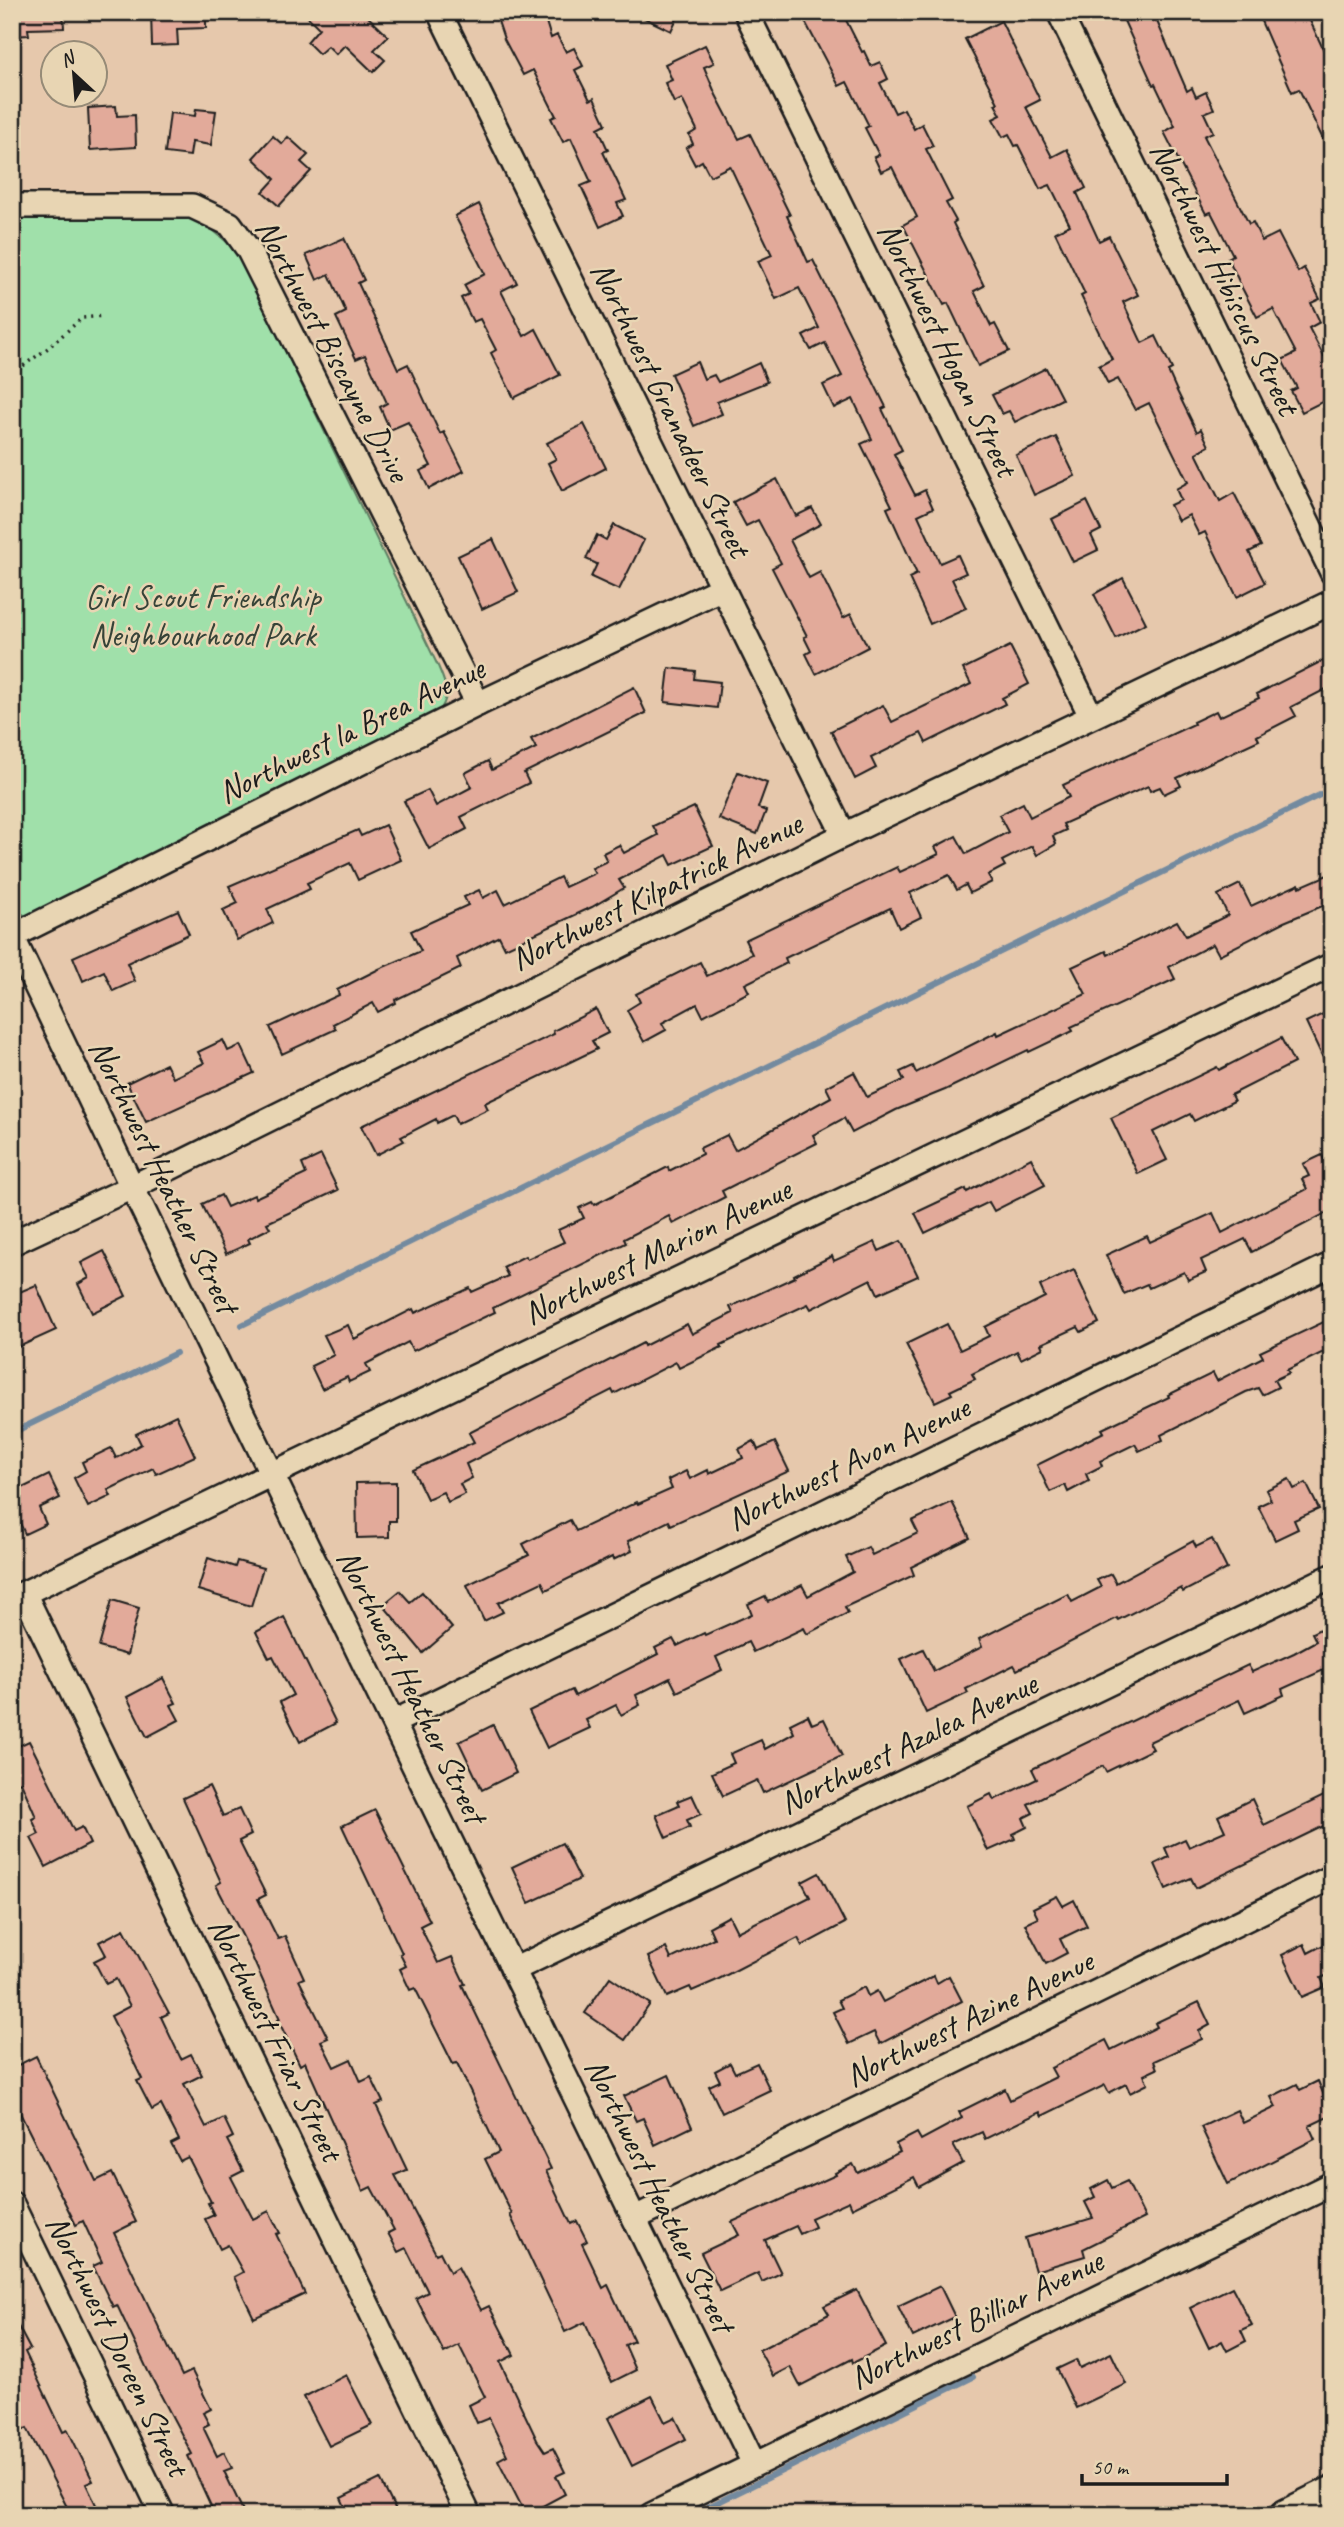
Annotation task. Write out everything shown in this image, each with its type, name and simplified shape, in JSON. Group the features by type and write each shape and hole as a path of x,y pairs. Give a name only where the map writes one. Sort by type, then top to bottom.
{"main road":[{"path":"1286,2515 1332,2492"}],"street":[{"name":"Northwest Granadeer Street","path":"439,12 844,835"},
{"name":"Northwest Hogan Street","path":"746,12 1091,716"},
{"name":"Northwest Hibiscus Street","path":"1059,12 1332,572"},
{"name":"Northwest Biscayne Drive","path":"12,206 192,206 230,224 248,249 478,704"},
{"name":"Northwest la Brea Avenue","path":"12,936 478,704 722,588"},
{"name":"Northwest Kilpatrick Avenue","path":"12,1243 132,1187 844,835 1332,603"},
{"name":"Northwest Heather Street","path":"12,936 754,2464"},
{"name":"Northwest Marion Avenue","path":"18,1596 1332,965"},
{"name":"Northwest Avon Avenue","path":"394,1722 1332,1264"},
{"name":"Northwest Azalea Avenue","path":"513,1970 1332,1576"},
{"name":"Northwest Friar Street","path":"18,1596 469,2515"},
{"name":"Northwest Azine Avenue","path":"635,2218 1332,1877"},
{"name":"Northwest Billiar Avenue","path":"651,2515 1332,2184"},
{"name":"Northwest Doreen Street","path":"12,2204 163,2515"}],"path":[{"path":"12,374 48,348 82,318 104,316"}],"green space":[{"name":"Girl Scout Friendship Neighbourhood Park","path":"198,217 237,251 438,666 446,687 446,698 436,717 28,917 12,908 12,219"}],"building":[{"path":"12,12 63,12 64,28 28,29 29,35 12,36"},
{"path":"151,12 206,12 206,28 177,29 178,45 152,46"},
{"path":"303,12 363,12 388,36 374,50 385,60 373,72 345,45 336,54 328,46 319,54 307,42 319,28"},
{"path":"495,12 543,12 551,38 557,35 566,52 574,48 583,66 575,70 590,100 594,98 606,124 598,128 608,150 603,152 626,200 617,203 623,216 600,227 581,186 591,182 571,138 563,142 551,118 556,116 533,70 523,75 504,39"},
{"path":"632,12 680,12 671,31"},
{"path":"800,12 842,12 871,66 880,62 888,79 880,83 895,113 904,109 914,129 922,124 933,146 926,149 952,200 946,203 956,221 953,223 984,286 974,291 991,326 995,324 1009,351 978,366 948,303 944,305 903,225 917,217 892,167 881,172 874,157 879,155 865,128 869,126 847,82 839,86"},
{"path":"1120,12 1153,12 1187,91 1192,88 1196,97 1206,92 1214,109 1204,113 1213,132 1204,136 1249,224 1253,222 1262,241 1278,233 1298,272 1304,268 1320,299 1311,303 1320,322 1309,328 1332,372 1332,397 1302,412 1291,391 1297,388 1282,360 1296,353 1273,309 1257,317 1242,288 1228,258 1233,255 1211,212 1206,214 1164,132 1175,126"},
{"path":"1257,12 1306,12 1332,68 1332,158 1299,89 1292,92"},
{"path":"1001,21 1040,100 1026,107 1052,157 1067,149 1086,188 1077,193 1099,241 1109,236 1138,295 1123,302 1142,343 1156,336 1172,369 1168,371 1176,389 1197,432 1201,429 1209,446 1196,453 1220,501 1234,493 1261,546 1249,552 1265,583 1237,597 1205,532 1199,535 1189,515 1178,521 1170,505 1181,500 1176,489 1188,482 1149,403 1135,410 1118,379 1108,384 1099,366 1112,359 1081,296 1085,294 1055,232 1070,225 1050,185 1040,189 1018,145 1015,146 1009,134 1003,137 993,119 1001,115 995,104 998,103 965,39"},
{"path":"705,45 714,63 704,67 716,95 739,139 750,134 790,215 787,216 808,262 813,260 886,407 882,409 902,450 894,454 915,495 925,490 933,508 918,515 940,563 958,555 966,573 952,579 966,608 930,624 909,578 917,574 887,508 892,506 861,444 872,439 853,399 834,408 823,385 842,376 825,343 811,350 803,336 819,328 799,288 776,299 758,261 772,255 730,166 710,176 702,161 695,165 686,148 693,144 689,135 697,130 682,99 674,103 665,83 672,80 665,64"},
{"path":"116,106 117,116 135,115 136,147 90,150 88,108"},
{"path":"196,109 216,111 211,145 192,142 190,156 165,153 170,113 195,116"},
{"path":"273,136 282,144 288,137 308,155 301,162 311,171 279,206 263,192 275,179 253,158"},
{"path":"479,204 517,283 501,291 524,336 536,329 560,375 514,398 491,353 496,350 480,319 473,322 461,298 469,294 464,285 485,274 455,216"},
{"path":"344,238 364,280 358,283 398,369 408,364 440,434 444,432 464,471 429,489 420,471 431,466 408,422 390,430 380,407 387,403 365,355 356,359 336,317 346,312 329,274 317,280 306,255"},
{"path":"697,362 704,379 714,375 718,382 759,363 767,382 717,402 722,414 694,426 671,374"},
{"path":"1046,368 1062,399 1015,422 1009,411 1002,414 992,395"},
{"path":"584,424 606,468 562,491 548,463 556,459 547,443"},
{"path":"1056,437 1075,476 1034,495 1016,455"},
{"path":"777,479 796,516 812,508 821,524 790,540 809,578 820,572 843,618 851,614 868,647 816,674 806,654 811,651 804,637 807,636 772,568 781,563 758,520 746,526 733,502"},
{"path":"1087,501 1101,530 1091,535 1098,550 1073,562 1052,519"},
{"path":"614,525 644,540 619,590 591,577 597,564 586,559 597,535 606,540"},
{"path":"493,539 518,592 482,609 458,556"},
{"path":"1123,578 1146,623 1116,638 1094,594"},
{"path":"1010,646 1029,684 1002,698 1005,704 926,743 921,733 871,758 876,768 855,779 831,731 883,705 892,722 971,684 963,669"},
{"path":"1332,656 1332,686 1291,707 1296,716 1257,736 1259,740 1177,778 1181,786 1164,794 1160,787 1150,791 1148,786 1063,824 1066,830 1053,836 1056,844 1037,855 1032,846 1002,861 1005,866 988,875 992,882 970,893 966,885 957,890 949,875 910,893 921,917 899,928 890,908 785,958 787,963 745,984 749,992 703,1016 697,1004 662,1023 666,1030 644,1042 627,1010 640,1002 636,994 700,962 707,976 752,954 745,940 897,867 900,872 939,854 935,847 956,836 966,854 1008,832 999,815 1023,803 1030,817 1069,797 1063,785 1194,724 1193,722 1216,711 1219,717 1259,698 1257,694"},
{"path":"669,668 695,671 694,679 720,682 717,708 665,702"},
{"path":"634,687 646,713 524,773 529,783 461,817 467,829 429,849 404,801 428,790 436,806 472,787 465,773 488,761 492,770 536,748 531,739"},
{"path":"738,772 767,783 758,808 766,811 757,834 719,819"},
{"path":"694,807 713,846 672,865 667,855 619,880 624,888 592,907 505,948 499,936 457,958 461,968 395,1000 396,1003 378,1012 373,1003 333,1024 336,1029 282,1054 270,1027 339,995 337,990 421,951 411,931 468,905 464,897 479,890 483,898 498,890 505,904 560,877 565,887 595,873 592,868 607,861 603,853 619,845 624,853 658,835 653,826"},
{"path":"385,825 401,860 358,880 350,863 307,883 310,889 267,909 273,923 237,940 223,910 238,903 229,886 358,830 361,836"},
{"path":"1332,873 1332,902 1284,922 1219,955 1213,944 1169,967 1175,979 1071,1027 1073,1031 1029,1052 1028,1050 896,1110 852,1133 844,1118 813,1135 817,1143 722,1191 725,1197 673,1224 669,1216 624,1239 626,1243 493,1308 495,1312 413,1351 408,1342 366,1364 370,1372 349,1382 347,1377 322,1389 311,1366 334,1355 324,1335 348,1325 354,1339 413,1309 415,1313 470,1288 472,1292 508,1276 503,1267 564,1242 558,1230 584,1218 579,1208 592,1202 594,1205 668,1167 669,1171 702,1154 700,1148 727,1135 735,1150 831,1097 826,1087 854,1072 867,1097 904,1080 900,1072 913,1066 916,1073 997,1032 998,1035 1086,994 1072,967 1106,951 1108,955 1177,921 1186,936 1228,915 1218,895 1240,884 1251,906 1299,884 1300,887"},
{"path":"178,910 189,934 127,963 135,981 113,991 104,971 83,981 73,957"},
{"path":"596,1009 608,1033 592,1041 597,1049 485,1103 488,1109 457,1124 453,1115 437,1123 436,1119 401,1137 404,1141 376,1155 361,1126 554,1034 553,1031"},
{"path":"1325,1013 1332,1028 1332,1077 1306,1022"},
{"path":"1281,1038 1294,1063 1231,1095 1234,1101 1194,1121 1190,1114 1153,1132 1167,1160 1138,1174 1111,1118 1217,1067 1219,1070"},
{"path":"223,1040 228,1051 241,1045 254,1073 146,1122 127,1083 166,1064 173,1078 204,1063 198,1052"},
{"path":"321,1155 338,1190 267,1223 270,1228 248,1239 250,1243 226,1254 202,1204 221,1195 227,1207 254,1195 255,1198 306,1174 302,1164"},
{"path":"1322,1155 1327,1167 1332,1164 1332,1210 1252,1252 1245,1239 1201,1260 1206,1272 1188,1280 1184,1272 1149,1288 1147,1284 1124,1294 1106,1255 1147,1236 1150,1242 1213,1213 1222,1233 1307,1189 1302,1179 1309,1176 1303,1164"},
{"path":"1031,1158 1045,1185 994,1211 989,1202 925,1233 915,1213 966,1189 967,1192"},
{"path":"901,1241 918,1276 878,1294 871,1279 811,1309 808,1304 679,1368 676,1362 614,1394 612,1390 466,1464 472,1478 460,1484 465,1494 448,1502 443,1492 427,1499 413,1470 474,1442 469,1433 643,1343 644,1346 687,1324 692,1334 733,1313 730,1307 795,1277 794,1275 832,1256 834,1261 875,1242 879,1251"},
{"path":"104,1251 126,1296 92,1313 78,1284 89,1278 81,1263"},
{"path":"1074,1270 1099,1323 1081,1332 1078,1327 1041,1344 1043,1348 1021,1359 1017,1351 972,1374 975,1379 935,1402 906,1344 947,1324 960,1350 989,1336 985,1327 1045,1297 1040,1286"},
{"path":"36,1285 56,1330 12,1350 12,1308 22,1304 17,1293"},
{"path":"1332,1318 1332,1348 1287,1370 1289,1373 1274,1380 1278,1387 1262,1395 1258,1388 1246,1392 1161,1435 1163,1440 1139,1451 1135,1444 1100,1461 1102,1466 1086,1474 1089,1481 1068,1492 1065,1485 1050,1492 1037,1465 1213,1373 1217,1381 1263,1357 1260,1352"},
{"path":"176,1415 195,1456 156,1474 153,1468 108,1490 111,1496 88,1507 74,1478 86,1471 82,1462 111,1448 116,1458 141,1444 136,1434"},
{"path":"754,1441 758,1450 775,1442 789,1471 671,1525 669,1521 628,1541 632,1551 613,1560 612,1557 546,1590 542,1582 498,1603 503,1612 484,1621 467,1585 529,1555 523,1544 570,1520 576,1531 637,1502 638,1504 672,1489 668,1480 686,1471 690,1479 708,1470 709,1474 743,1458 739,1449"},
{"path":"49,1475 60,1498 39,1508 46,1524 25,1534 12,1506 12,1493"},
{"path":"1289,1479 1294,1489 1306,1483 1319,1509 1294,1520 1298,1529 1275,1540 1258,1506 1271,1500 1266,1490"},
{"path":"396,1482 396,1521 389,1521 389,1537 357,1538 356,1483"},
{"path":"952,1502 970,1538 911,1567 914,1575 845,1607 848,1613 807,1634 804,1628 753,1652 748,1642 716,1657 722,1670 677,1692 670,1678 636,1695 640,1705 621,1715 616,1705 586,1720 590,1728 547,1748 529,1711 572,1690 575,1696 658,1654 655,1648 673,1639 677,1646 752,1614 748,1604 765,1596 768,1602 802,1585 808,1596 853,1572 846,1557 868,1547 872,1555 918,1533 912,1521"},
{"path":"1212,1539 1227,1569 1183,1592 1181,1588 1118,1620 1117,1618 1017,1670 1014,1665 966,1689 968,1693 926,1713 901,1659 923,1649 934,1671 982,1647 979,1639 1068,1594 1072,1602 1101,1587 1097,1580 1111,1574 1116,1583 1193,1541 1196,1547"},
{"path":"208,1558 235,1567 237,1561 263,1568 251,1606 198,1590"},
{"path":"400,1591 410,1602 422,1592 452,1628 423,1653 383,1605"},
{"path":"112,1600 139,1608 127,1655 99,1647"},
{"path":"284,1617 336,1723 300,1742 280,1702 293,1695 273,1656 269,1658 256,1632"},
{"path":"1332,1623 1332,1676 1328,1668 1282,1689 1284,1695 1245,1713 1239,1700 1149,1742 1153,1749 1106,1772 1103,1766 1028,1804 1033,1813 1023,1818 1027,1827 1013,1834 1015,1839 988,1851 967,1806 991,1794 994,1800 1037,1779 1032,1769 1248,1665 1252,1672 1294,1653 1316,1641 1312,1633"},
{"path":"163,1678 176,1703 171,1705 179,1720 147,1737 127,1697"},
{"path":"808,1715 812,1724 824,1719 842,1756 763,1793 757,1780 723,1796 712,1773 734,1763 730,1754 761,1740 765,1749 794,1733 790,1724"},
{"path":"493,1725 516,1773 482,1790 459,1742"},
{"path":"29,1741 74,1831 82,1827 90,1844 46,1867 31,1838 39,1834 32,1819 36,1817 21,1782 12,1785 12,1749"},
{"path":"209,1786 223,1816 239,1809 251,1835 239,1841 266,1895 258,1899 278,1939 285,1936 304,1978 299,1980 328,2038 321,2041 334,2067 351,2059 361,2082 371,2077 383,2102 376,2105 407,2170 395,2175 436,2254 440,2252 450,2272 458,2267 481,2310 489,2306 514,2355 500,2362 537,2440 545,2452 553,2448 565,2472 556,2476 565,2494 526,2515 498,2460 507,2455 489,2418 477,2423 469,2405 485,2397 459,2345 444,2353 416,2298 428,2292 406,2248 398,2252 388,2233 394,2230 371,2187 363,2191 305,2062 300,2065 244,1939 216,1885 221,1882 183,1798"},
{"path":"1332,1792 1332,1822 1196,1888 1191,1878 1166,1889 1155,1864 1169,1857 1165,1848 1185,1839 1189,1847 1225,1831 1218,1816 1252,1799 1264,1825"},
{"path":"692,1795 701,1814 687,1820 690,1827 666,1838 656,1815 679,1805 677,1801"},
{"path":"375,1810 430,1921 420,1926 438,1963 452,1957 465,1984 462,1985 551,2169 546,2171 571,2224 577,2221 587,2241 582,2244 603,2288 608,2285 634,2341 625,2345 636,2370 612,2382 585,2322 565,2332 485,2159 499,2152 457,2063 453,2064 415,1988 410,1990 400,1969 406,1966 400,1954 402,1953 342,1826"},
{"path":"562,1843 580,1879 529,1903 512,1867"},
{"path":"819,1873 845,1923 802,1946 798,1938 715,1981 692,1991 690,1987 667,1997 648,1957 666,1948 671,1959 714,1938 709,1927 729,1916 737,1932 768,1918 810,1897 802,1882"},
{"path":"1057,1896 1063,1906 1074,1900 1087,1926 1060,1939 1067,1953 1046,1964 1025,1924 1038,1918 1033,1908"},
{"path":"124,1929 169,2013 161,2017 181,2059 191,2054 202,2075 184,2084 206,2127 224,2118 233,2137 227,2140 243,2171 231,2177 253,2219 269,2211 280,2233 276,2234 305,2294 254,2318 234,2277 243,2272 228,2245 220,2249 205,2219 214,2215 208,2203 211,2202 188,2157 180,2161 171,2144 179,2140 161,2105 152,2110 137,2081 142,2079 111,2016 130,2006 116,1979 106,1984 94,1961 106,1955 99,1942"},
{"path":"1327,1943 1332,1952 1332,1973 1321,1978 1325,1987 1302,1997 1282,1955 1304,1944 1308,1953"},
{"path":"934,1976 937,1983 949,1976 962,2001 880,2044 874,2032 849,2044 833,2012 842,2008 838,2000 864,1987 868,1996 877,1991 883,2002"},
{"path":"610,1977 650,2004 625,2040 585,2013"},
{"path":"1199,2002 1210,2025 1199,2031 1202,2039 1154,2061 1157,2069 1144,2075 1148,2084 1130,2093 1126,2084 1109,2093 1105,2085 1042,2116 1040,2112 985,2139 982,2132 953,2145 963,2163 919,2187 914,2177 852,2208 849,2201 811,2218 815,2227 800,2234 796,2226 765,2240 781,2273 762,2282 758,2273 720,2291 701,2253 739,2235 732,2222 836,2175 835,2173 853,2164 858,2173 900,2152 896,2144 917,2133 921,2140 962,2118 959,2112 1005,2089 1010,2100 1056,2077 1051,2068 1106,2040 1111,2050 1157,2027 1155,2023"},
{"path":"36,2056 96,2181 112,2173 136,2222 114,2233 182,2376 192,2371 211,2409 203,2413 209,2424 203,2427 217,2456 224,2452 232,2468 224,2471 245,2515 215,2515 188,2456 192,2454 117,2305 113,2307 93,2266 102,2262 83,2221 76,2225 12,2097 12,2093 20,2090 12,2075 12,2068"},
{"path":"730,2063 735,2073 757,2063 770,2090 722,2113 709,2086 720,2081 715,2071"},
{"path":"669,2075 692,2127 655,2145 643,2118 636,2121 624,2096"},
{"path":"1318,2081 1332,2115 1309,2126 1315,2139 1228,2184 1201,2127 1237,2110 1243,2123 1276,2107 1271,2097 1297,2084 1300,2090"},
{"path":"1108,2180 1112,2188 1127,2181 1145,2218 1083,2249 1085,2256 1035,2271 1025,2238 1093,2218 1085,2202 1095,2197 1091,2189"},
{"path":"940,2286 955,2317 913,2337 898,2306"},
{"path":"1232,2287 1252,2325 1241,2330 1246,2341 1227,2351 1222,2341 1209,2348 1190,2308"},
{"path":"857,2290 886,2346 853,2363 852,2359 800,2386 790,2367 773,2376 759,2350 829,2314 824,2306"},
{"path":"12,2315 30,2349 25,2352 63,2432 68,2430 93,2481 86,2484 101,2515 71,2515 27,2428 12,2435"},
{"path":"1111,2353 1126,2384 1076,2408 1057,2369 1076,2360 1080,2368"},
{"path":"346,2375 372,2425 329,2446 304,2397"},
{"path":"652,2396 665,2422 675,2417 686,2439 632,2466 608,2418"},
{"path":"380,2479 398,2515 349,2515 341,2498"}],"waterway":[{"path":"242,1325 1332,789"},
{"path":"12,1433 176,1353"},
{"path":"692,2515 973,2377"}]}
